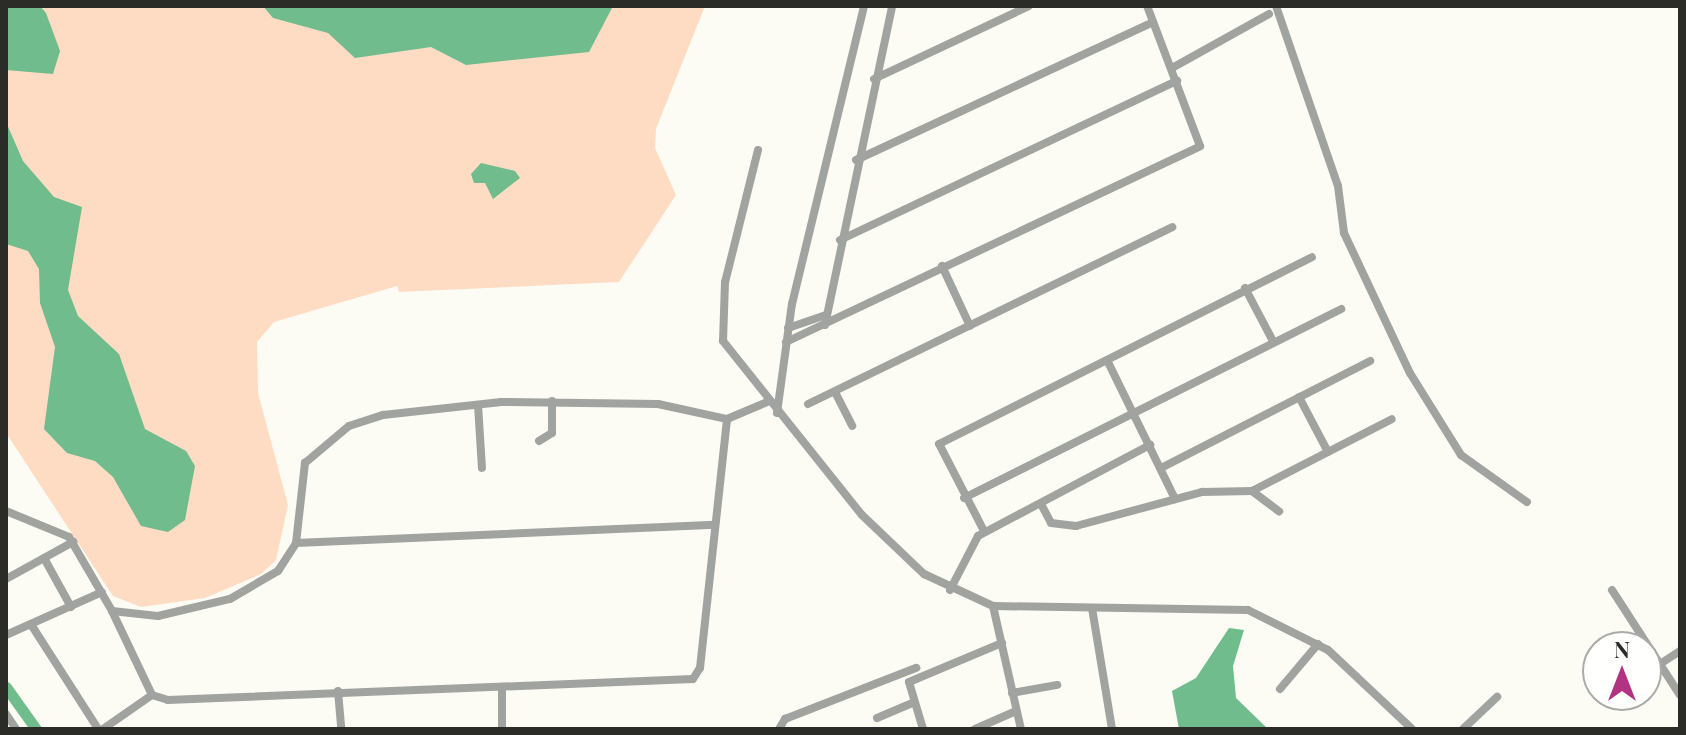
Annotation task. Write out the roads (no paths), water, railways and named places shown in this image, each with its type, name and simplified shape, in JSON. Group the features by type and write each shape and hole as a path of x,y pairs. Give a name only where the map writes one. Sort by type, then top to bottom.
{"street":[{"path":"777,413 788,328 864,6"},
{"path":"825,325 823,315 892,6"},
{"path":"874,79 1029,6"},
{"path":"786,342 825,325 835,316 1200,146 1147,6"},
{"path":"1276,6 1340,196 1342,217 1428,408 1461,455 1527,502"},
{"path":"1172,68 1269,14"},
{"path":"856,160 1153,22"},
{"path":"840,240 1177,81"},
{"path":"758,150 720,329 767,402 836,484 924,574 950,590 993,606 1223,606 1284,623 1318,644 1412,729"},
{"path":"808,404 1172,227"},
{"path":"981,534 939,444 1312,257"},
{"path":"942,266 970,326"},
{"path":"1245,288 1273,341"},
{"path":"964,498 1341,309"},
{"path":"788,328 823,315 835,316"},
{"path":"1107,360 1175,499"},
{"path":"1161,468 1370,361"},
{"path":"835,392 852,426"},
{"path":"1299,397 1328,452"},
{"path":"112,611 158,616 230,599 266,582 296,543 305,463 326,439 383,415 552,401 658,404 727,419 767,402"},
{"path":"539,441 552,433 552,401"},
{"path":"478,405 482,468"},
{"path":"32,626 100,729 152,695 693,679 727,419"},
{"path":"1041,504 1051,523 1076,526 1175,499 1252,491 1392,419"},
{"path":"950,590 965,556 981,534 1150,445"},
{"path":"1252,491 1279,511"},
{"path":"6,511 54,526 73,542 112,611 152,695"},
{"path":"296,543 715,525"},
{"path":"6,579 73,542"},
{"path":"44,558 71,607"},
{"path":"1612,590 1639,631"},
{"path":"6,635 32,626 102,592"},
{"path":"993,606 1014,712 1021,729"},
{"path":"1092,608 1112,729"},
{"path":"923,729 913,703 913,679 1002,643"},
{"path":"1280,689 1318,644"},
{"path":"1662,663 1680,651"},
{"path":"1662,667 1680,695"},
{"path":"779,729 785,719 916,668"},
{"path":"1012,693 1057,685"},
{"path":"502,687 502,729"},
{"path":"338,691 341,729"},
{"path":"1463,729 1497,697"},
{"path":"877,718 913,703"},
{"path":"975,729 1014,712"},
{"path":"6,714 16,729"}],"waterway":[{"path":"6,687 36,729"}]}
